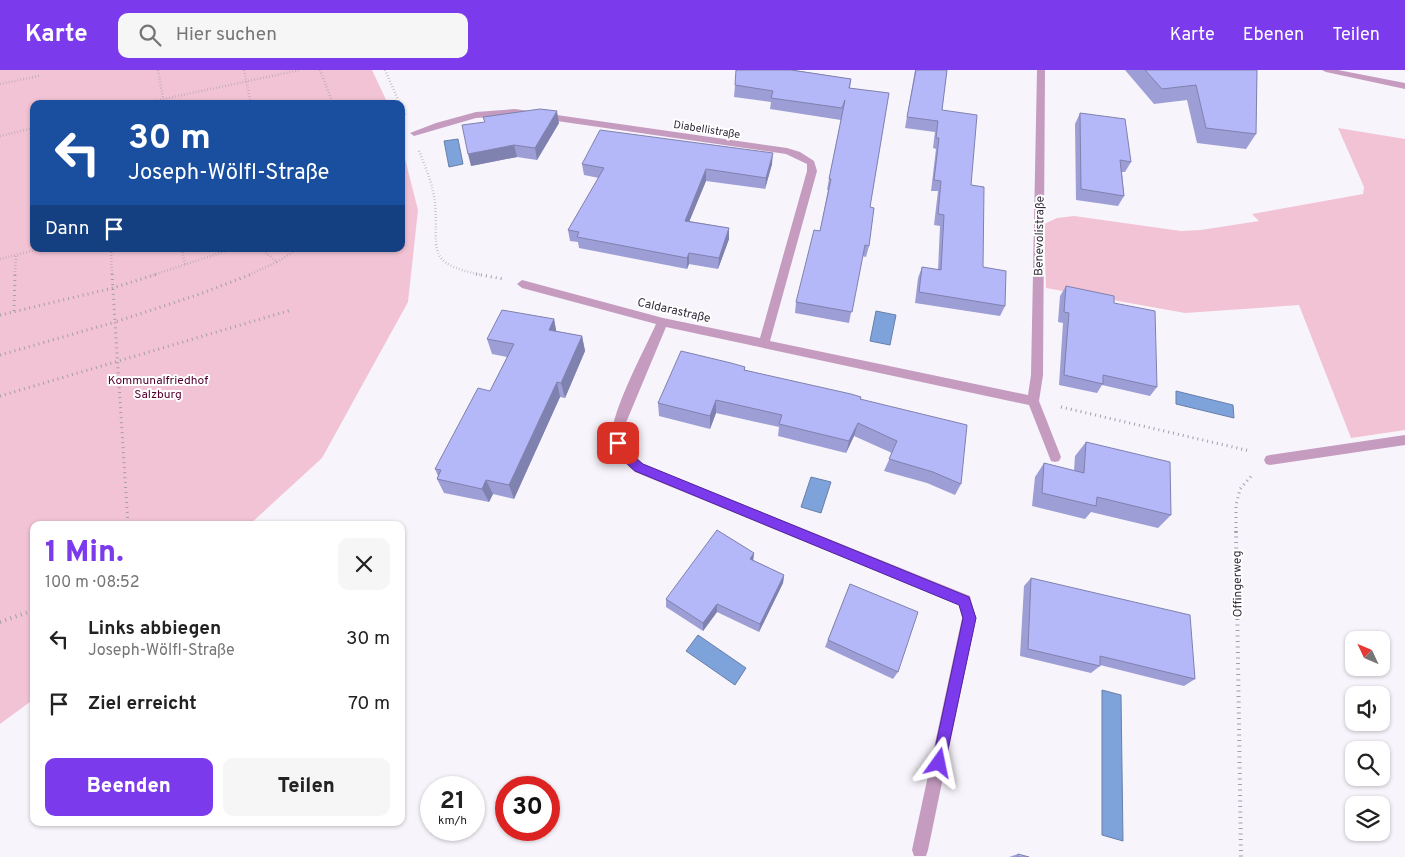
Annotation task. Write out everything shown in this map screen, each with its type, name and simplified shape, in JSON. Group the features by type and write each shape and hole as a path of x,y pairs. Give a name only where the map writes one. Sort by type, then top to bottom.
{"street":[{"name":"Benevolistraße","path":"1033,401 1037,375 1041,70"},
{"path":"1326,70 1405,86"},
{"name":"Diabellistraße","path":"414,133 480,114 500,111 591,122 787,152 805,158 811,163 812,171 764,343"},
{"name":"Caldarastraße","path":"522,284 662,322 1033,401"},
{"path":"662,322 621,416 617,430 618,443 626,457 639,468 965,601 969,618 920,850"},
{"path":"1033,401 1055,457"},
{"path":"1270,460 1405,440"}],"path":[{"path":"158,70 163,98"},
{"path":"244,70 250,100"},
{"path":"155,100 300,70"},
{"path":"320,70 331,100"},
{"path":"385,70 398,100"},
{"path":"0,84 39,76"},
{"path":"0,136 30,129"},
{"path":"414,133 429,176 435,202 435,248 437,254 447,264 455,267 522,284"},
{"path":"0,259 30,251"},
{"path":"111,252 128,521"},
{"path":"183,252 185,265"},
{"path":"0,315 113,288 223,252"},
{"path":"265,252 277,262"},
{"path":"0,355 116,322 190,298 248,276 293,252"},
{"path":"14,311 16,255"},
{"path":"0,396 291,310"},
{"path":"1033,401 1252,451 1270,460"},
{"name":"Offingerweg","path":"1241,857 1236,505 1240,490 1251,476 1270,460"},
{"path":"0,622 30,611"}],"green space":[{"name":"Kommunalfriedhof Salzburg","path":"0,70 372,70 386,100 30,100 30,252 405,252 405,159 418,210 408,302 322,458 253,521 30,521 30,702 0,724"},
{"path":"1338,128 1405,139 1405,430 1351,438 1299,305 1185,313 1046,288 1044,224 1057,218 1074,216 1181,231 1201,230 1259,221 1252,214 1363,194 1364,187"}],"water":[{"path":"458,139 463,164 449,167 444,141"},
{"path":"876,311 896,315 890,345 870,341"},
{"path":"1176,391 1233,405 1234,418 1176,404"},
{"path":"811,477 831,482 821,513 801,507"},
{"path":"698,635 746,668 735,685 686,651"},
{"path":"1102,690 1121,695 1123,841 1102,835"}],"building":[{"path":"736,70 791,70 851,79 849,88 889,93 870,207 874,208 869,246 865,245 852,312 796,302 814,230 820,231 845,100 842,108 771,98 773,91 735,85"},
{"path":"916,70 947,70 942,110 977,115 971,185 984,187 983,267 1006,271 1005,306 919,292 922,267 941,270 944,215 938,214 941,181 934,180 939,138 936,138 938,121 907,117"},
{"path":"1145,70 1257,70 1256,134 1206,128 1196,85 1162,89"},
{"path":"540,109 557,111 535,148 514,145 468,154 462,125 485,122 483,117"},
{"path":"1080,113 1125,119 1131,162 1120,160 1124,196 1081,189"},
{"path":"600,130 773,153 766,178 706,169 685,221 729,228 719,258 689,253 687,258 577,237 579,232 568,230 604,168 582,164"},
{"path":"1066,286 1114,296 1114,303 1155,311 1157,387 1103,375 1103,384 1064,375 1069,313 1064,312"},
{"path":"502,310 554,319 549,330 582,336 561,383 557,382 509,485 486,480 482,489 437,479 441,470 435,469 478,388 490,391 514,344 487,339"},
{"path":"681,351 745,367 744,370 851,394 861,397 860,399 967,425 961,484 933,472 889,459 897,441 858,423 849,441 779,424 782,415 716,400 710,416 658,403"},
{"path":"1086,442 1170,462 1171,515 1097,497 1096,506 1042,493 1044,463 1084,473"},
{"path":"717,530 754,553 750,559 784,575 760,624 717,604 703,623 666,599"},
{"path":"1031,578 1190,615 1195,679 1100,656 1100,666 1028,649"},
{"path":"850,584 918,612 898,672 828,640"},
{"path":"1018,854 1029,857 1018,857"}],"route":[{"path":"618,443 626,457 639,468 965,601 969,618 939,763"}]}
